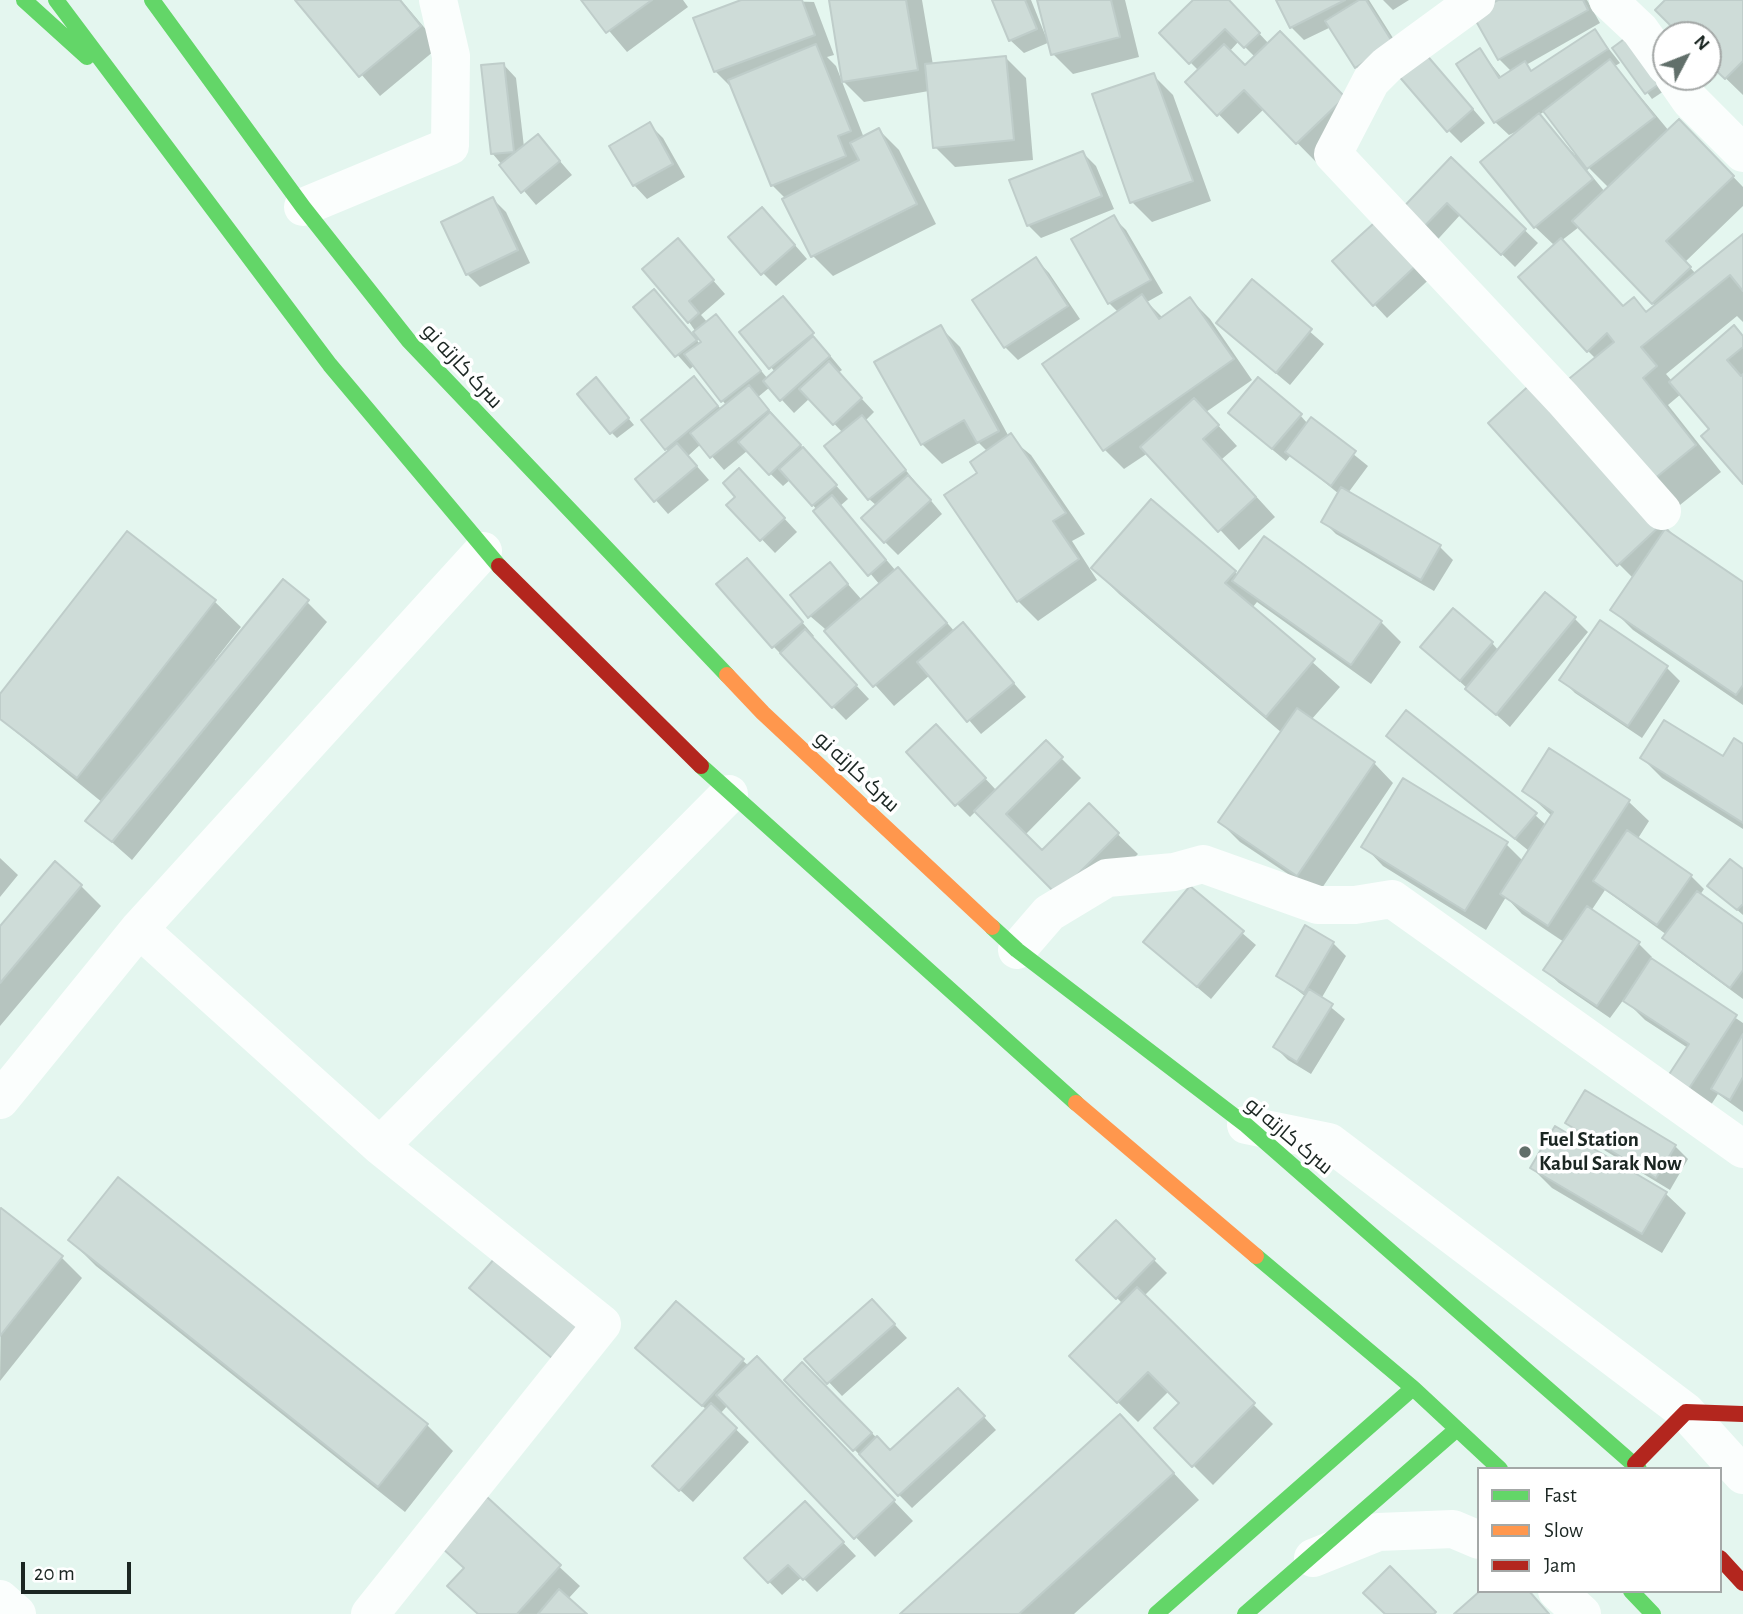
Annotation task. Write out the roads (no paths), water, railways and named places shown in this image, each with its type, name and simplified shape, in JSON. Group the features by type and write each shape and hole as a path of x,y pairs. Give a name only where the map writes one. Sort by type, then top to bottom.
{"main road":[{"path":"24,0 124,91"},
{"path":"57,0 330,365 483,551 729,794 1116,1139 1413,1388 1498,1467"},
{"name":"سرک کارته نو","path":"152,0 303,207 409,341 754,703 1017,950 1246,1125 1637,1466"},
{"path":"1156,1614 1270,1524 1413,1388"},
{"path":"1637,1466 1686,1412 1713,1410 1743,1414"},
{"path":"1245,1614 1300,1558 1457,1429"},
{"path":"1722,1560 1743,1583"},
{"path":"1633,1593 1653,1614"}],"street":[{"path":"303,207 450,146 451,56 438,0"},
{"path":"1476,0 1387,65 1371,81 1333,154 1563,399 1662,511"},
{"path":"1608,0 1640,30 1652,47"},
{"path":"1684,91 1743,153"},
{"path":"0,1100 139,929 483,551"},
{"path":"380,1146 729,794"},
{"path":"1017,950 1049,913 1107,878 1174,872 1203,864 1318,905 1355,905 1392,899 1743,1150"},
{"path":"139,929 380,1146 602,1324 370,1614"},
{"path":"1246,1125 1329,1142 1686,1412 1743,1475"},
{"path":"1300,1558 1378,1531 1453,1529 1477,1539"},
{"path":"1559,1593 1582,1614"},
{"path":"0,1599 17,1614"}],"place":[{"name":"Fuel Station Kabul Sarak Now","path":"1525,1152"}]}
